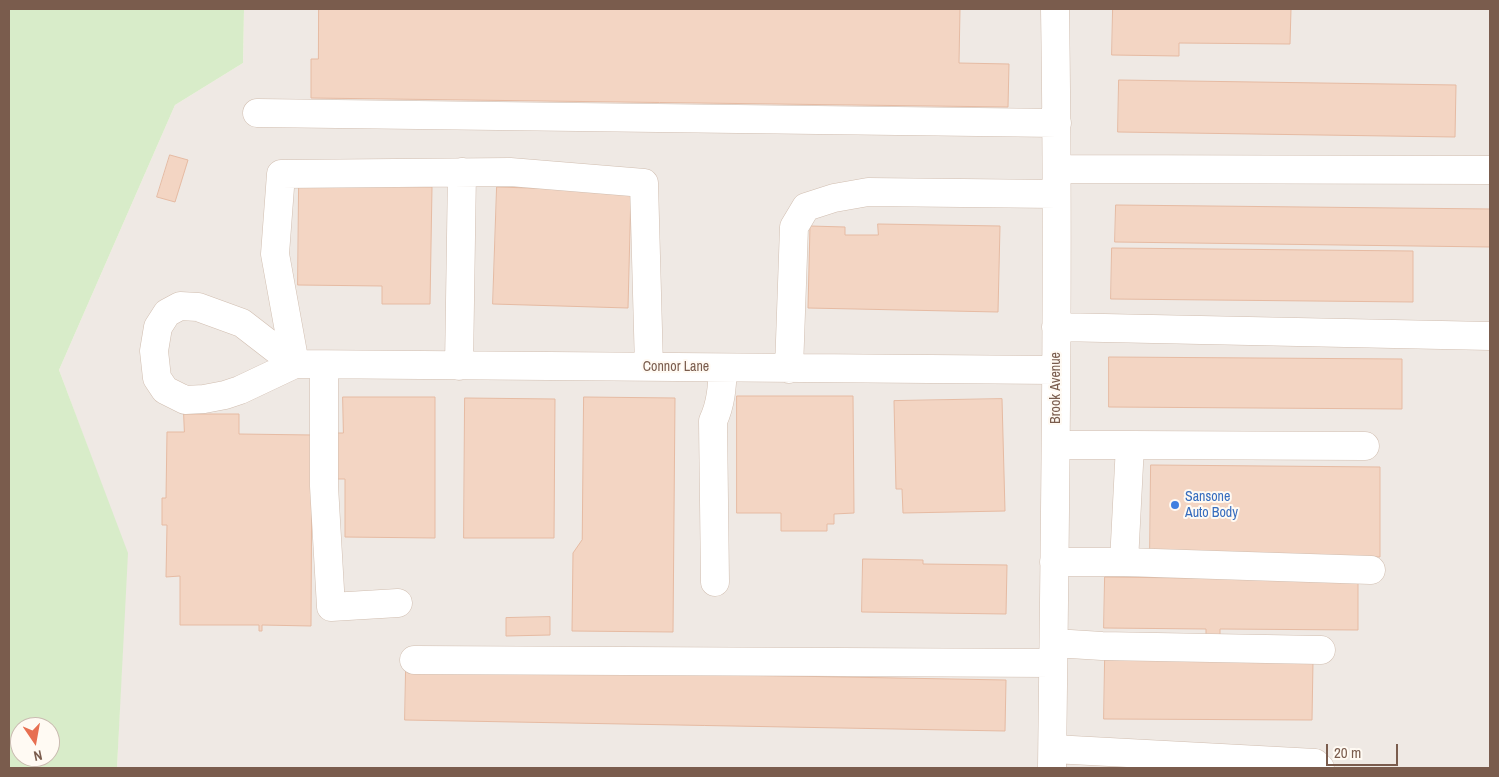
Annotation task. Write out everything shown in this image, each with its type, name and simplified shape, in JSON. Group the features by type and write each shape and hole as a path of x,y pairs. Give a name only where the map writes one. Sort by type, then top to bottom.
{"street":[{"name":"Brook Avenue","path":"1052,759 1056,445 1057,123 1055,9"},
{"path":"257,113 1057,123"},
{"path":"789,368 794,227 806,207 834,198 868,192 1056,182 1490,170"},
{"path":"459,366 462,172"},
{"path":"296,364 275,254 280,174 510,172 644,183 649,367"},
{"path":"180,306 198,307 242,323 296,364 233,393 204,399 185,400 165,390 157,378 154,350 158,327 167,313 180,306"},
{"path":"1056,327 1490,336"},
{"name":"Connor Lane","path":"296,364 1056,370"},
{"path":"324,365 324,486 331,607 398,603"},
{"path":"715,582 713,421 721,396 723,368"},
{"path":"1124,562 1130,444"},
{"path":"1056,445 1365,446"},
{"path":"1054,562 1124,562 1371,570"},
{"path":"414,660 1054,653 1102,646 1321,650"},
{"path":"1052,759 1315,763 1320,768"}],"shaded area":[{"path":"244,9 1490,9 1490,768 117,768 127,553 59,370 175,105 243,63"}],"green space":[{"path":"9,9 244,9 243,63 175,105 59,370 128,553 117,768 9,768"}],"building":[{"path":"319,9 960,9 959,63 1009,64 1008,107 311,98 311,59 318,59"},
{"path":"1113,9 1291,9 1290,44 1179,43 1179,56 1112,55"},
{"path":"1119,80 1456,85 1455,137 1118,132"},
{"path":"170,155 188,160 175,202 157,197"},
{"path":"299,185 432,187 430,304 382,304 382,286 298,285"},
{"path":"497,187 631,191 628,308 493,304"},
{"path":"1116,205 1490,209 1490,247 1115,242"},
{"path":"878,224 1000,226 998,312 808,308 810,226 845,227 845,235 878,235"},
{"path":"1112,248 1413,251 1413,302 1111,299"},
{"path":"1109,357 1402,359 1402,409 1109,407"},
{"path":"737,396 853,396 854,513 834,514 834,524 827,524 827,531 781,531 781,513 737,513"},
{"path":"343,397 435,397 435,538 345,537 345,479 330,479 330,433 343,433"},
{"path":"584,397 675,398 673,632 572,631 573,553 582,540"},
{"path":"465,398 555,399 554,538 464,538"},
{"path":"1002,399 1005,511 903,513 902,489 896,489 894,401"},
{"path":"184,414 239,414 239,434 312,435 311,626 262,625 262,631 259,631 259,625 180,625 180,576 166,577 167,525 162,525 162,498 166,498 167,432 184,432"},
{"path":"1151,465 1380,467 1380,557 1150,555"},
{"path":"863,559 923,560 923,564 1007,565 1006,614 862,612"},
{"path":"1105,577 1358,580 1358,630 1220,629 1220,635 1206,635 1206,629 1104,628"},
{"path":"550,617 550,635 506,636 506,618"},
{"path":"1105,660 1313,661 1312,720 1104,719"},
{"path":"406,669 1006,680 1005,731 405,720"}],"place":[{"name":"Sansone Auto Body","path":"1175,505"}]}
